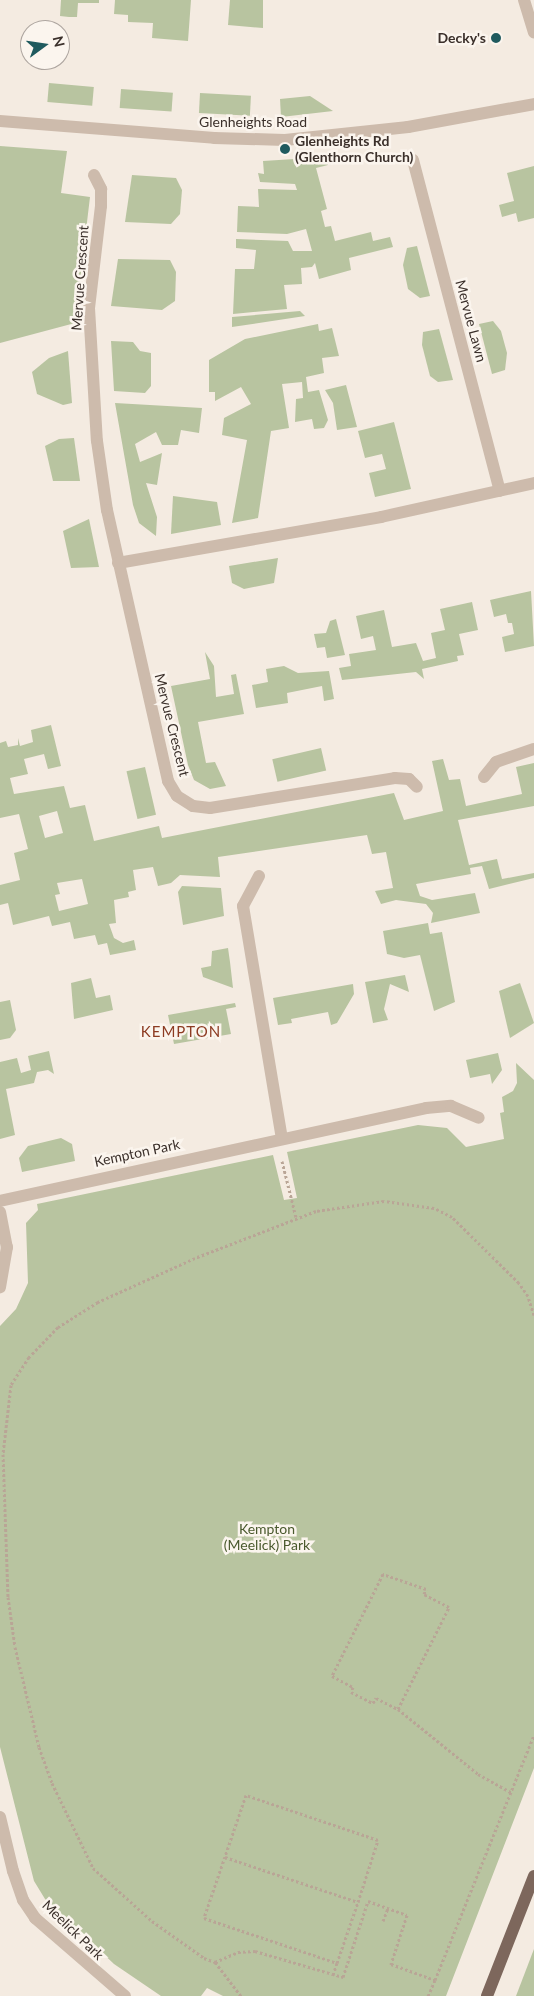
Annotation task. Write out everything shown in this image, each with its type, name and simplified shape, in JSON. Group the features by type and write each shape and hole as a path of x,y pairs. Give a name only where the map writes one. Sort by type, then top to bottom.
{"main road":[{"path":"488,1996 534,1876"}],"street":[{"path":"524,0 534,33"},
{"name":"Glenheights Road","path":"0,121 214,138 285,140 408,127 534,104"},
{"name":"Mervue Lawn","path":"413,160 500,491"},
{"name":"Mervue Crescent","path":"94,175 101,189 102,206 90,308 92,382 97,441 118,563 168,781 177,796 193,806 210,808 395,778 409,779 417,787"},
{"path":"118,563 381,517 534,483"},
{"path":"484,777 496,762 534,749"},
{"path":"259,876 243,906 282,1138"},
{"name":"Kempton Park","path":"0,1201 426,1108 451,1106 478,1118"},
{"path":"0,1212 7,1247 0,1287"},
{"name":"Meelick Park","path":"0,1817 16,1878 35,1918 125,1996"}],"path":[{"path":"282,1138 281,1154 296,1217"},
{"path":"241,1996 215,1962 152,1921 111,1888 93,1868 52,1784 38,1747 15,1647 8,1597 2,1453 11,1385 29,1357 58,1328 98,1302 296,1217 384,1201 434,1208 452,1217 519,1283 528,1296 534,1315"},
{"path":"398,1709 449,1606 424,1594 426,1589 383,1574 332,1676 353,1687 350,1692 373,1703 376,1698 398,1709 478,1774 511,1792"},
{"path":"428,1996 534,1735"},
{"path":"333,1975 358,1902 378,1840 246,1795 204,1918 337,1963"},
{"path":"225,1857 358,1902"},
{"path":"215,1962 238,1952 255,1951 343,1977 368,1901 407,1915 391,1964 435,1980"},
{"path":"383,1921 388,1908"}],"green space":[{"path":"61,0 99,0 99,3 78,3 77,17 69,17 60,16"},
{"path":"115,0 191,0 188,41 152,38 153,23 128,22 128,15 114,14"},
{"path":"230,0 263,0 263,28 228,25"},
{"path":"49,83 94,87 92,106 47,102"},
{"path":"121,89 173,93 172,112 120,108"},
{"path":"200,93 251,96 250,116 199,113"},
{"path":"310,96 333,111 281,117 280,99"},
{"path":"0,146 67,151 61,193 90,197 75,323 0,343"},
{"path":"326,157 328,165 316,168 327,209 321,211 325,227 331,226 335,241 371,232 373,241 390,237 393,247 349,258 351,270 319,279 315,263 312,267 301,268 302,284 284,285 287,309 233,314 235,269 254,269 256,250 236,248 236,239 288,241 293,251 312,251 306,229 287,234 237,232 238,206 259,207 258,189 297,190 295,184 260,182 258,173 264,174 263,161"},
{"path":"534,166 534,218 518,222 516,213 502,217 499,205 514,201 507,173"},
{"path":"132,175 176,178 182,190 180,214 171,224 125,222"},
{"path":"417,246 430,296 420,298 408,289 403,265 407,248"},
{"path":"118,259 170,260 176,272 175,301 162,310 111,306"},
{"path":"300,311 305,316 232,327 232,317"},
{"path":"493,321 501,331 507,353 505,370 492,374 479,324"},
{"path":"318,324 319,331 332,328 339,356 322,358 324,373 306,377 308,392 319,390 328,420 324,428 314,429 312,419 295,422 296,399 303,398 302,382 282,384 289,428 271,431 258,518 232,523 247,440 222,435 224,418 251,404 241,387 215,401 215,392 209,392 209,360 245,339"},
{"path":"439,329 453,380 438,382 430,376 422,345 423,332"},
{"path":"111,341 133,342 140,351 151,353 151,386 145,393 114,391"},
{"path":"68,351 72,403 63,405 37,394 32,372 49,358"},
{"path":"346,385 357,427 337,430 333,403 325,390"},
{"path":"115,403 202,408 199,433 181,430 178,445 162,445 156,432 135,444 140,462 162,453 157,485 146,483 157,517 156,536 139,523 133,505"},
{"path":"394,422 411,489 375,497 369,473 386,469 382,454 365,458 358,431"},
{"path":"74,438 80,481 53,481 45,446 59,439"},
{"path":"173,496 217,502 221,525 171,534"},
{"path":"89,519 99,567 71,568 63,531"},
{"path":"278,558 274,583 244,589 232,583 229,566"},
{"path":"531,591 534,646 505,652 502,637 514,634 512,623 508,623 506,614 494,617 490,600"},
{"path":"472,602 478,630 459,634 464,655 457,656 458,661 422,669 424,679 416,672 342,680 339,668 351,666 349,654 376,650 373,636 361,639 356,616 384,610 392,647 416,643 423,661 436,658 431,633 445,630 440,609"},
{"path":"336,619 345,655 327,658 325,647 317,648 314,634 326,633 330,621"},
{"path":"205,652 214,666 216,697 234,694 231,675 236,674 244,714 198,722 206,763 215,762 226,786 210,789 194,780 188,765 171,686 210,679"},
{"path":"284,666 298,673 329,671 334,699 324,701 322,686 287,693 288,703 256,708 252,685 268,682 266,669"},
{"path":"51,725 61,766 48,769 44,754 24,759 28,774 10,778 14,794 64,786 70,808 85,805 94,841 159,826 162,838 394,793 404,820 443,811 432,761 443,759 449,780 460,779 466,806 522,794 516,767 534,763 534,806 458,820 469,865 497,859 502,879 534,873 534,878 489,889 482,866 470,868 471,874 416,884 420,896 432,900 475,893 480,913 431,923 433,913 426,904 396,900 381,904 375,891 393,888 386,852 372,854 367,835 218,857 220,877 180,875 171,883 158,886 153,867 133,870 136,890 128,892 129,897 114,900 116,923 109,924 114,938 123,943 134,940 136,950 110,955 107,943 98,945 95,935 74,939 70,922 52,926 49,916 13,925 8,903 0,905 0,885 20,880 14,853 28,849 19,814 0,818 0,743 6,741 8,747 18,745 18,738 20,746 33,742 31,730","holes":["57,811 63,833 45,838 39,816","82,879 88,904 59,911 55,895 60,894 57,883"]},
{"path":"321,748 326,770 277,782 272,759"},
{"path":"145,767 156,815 138,819 126,771"},
{"path":"182,886 221,888 224,916 183,925 178,892"},
{"path":"428,923 430,934 442,932 455,1002 434,1011 420,955 404,958 387,954 383,931"},
{"path":"228,948 233,988 203,977 201,968 211,966 212,951"},
{"path":"405,975 409,992 390,984 384,1009 388,1020 373,1023 365,982"},
{"path":"91,978 96,998 110,995 113,1010 74,1019 71,983"},
{"path":"520,983 534,1023 510,1038 499,991"},
{"path":"353,984 354,994 337,1023 331,1025 328,1012 291,1019 292,1023 278,1025 273,998"},
{"path":"10,1000 16,1030 10,1038 0,1040 0,1002"},
{"path":"235,1003 236,1007 226,1009 231,1034 174,1044 168,1015"},
{"path":"49,1051 54,1074 48,1070 37,1072 34,1083 6,1089 15,1135 0,1139 0,1062 17,1058 21,1073 31,1070 28,1056"},
{"path":"498,1053 502,1070 492,1084 490,1074 470,1078 466,1060"},
{"name":"Kempton (Meelick) Park","path":"516,1063 534,1080 534,1768 446,1996 223,1996 207,1988 201,1996 161,1996 114,1964 45,1899 34,1881 0,1747 0,1326 16,1309 28,1283 26,1223 38,1210 37,1204 273,1155 284,1200 297,1198 287,1152 418,1125 447,1128 466,1147 504,1139 500,1113 504,1112 502,1097 513,1091 517,1083"},
{"path":"61,1138 72,1144 75,1161 22,1172 19,1158 28,1146"},
{"path":"534,1949 534,1996 516,1996"}],"place":[{"name":"Decky's","path":"496,38"},
{"name":"Glenheights Rd (Glenthorn Church)","path":"285,149"}],"district":[{"name":"KEMPTON","path":"181,1032"}]}
